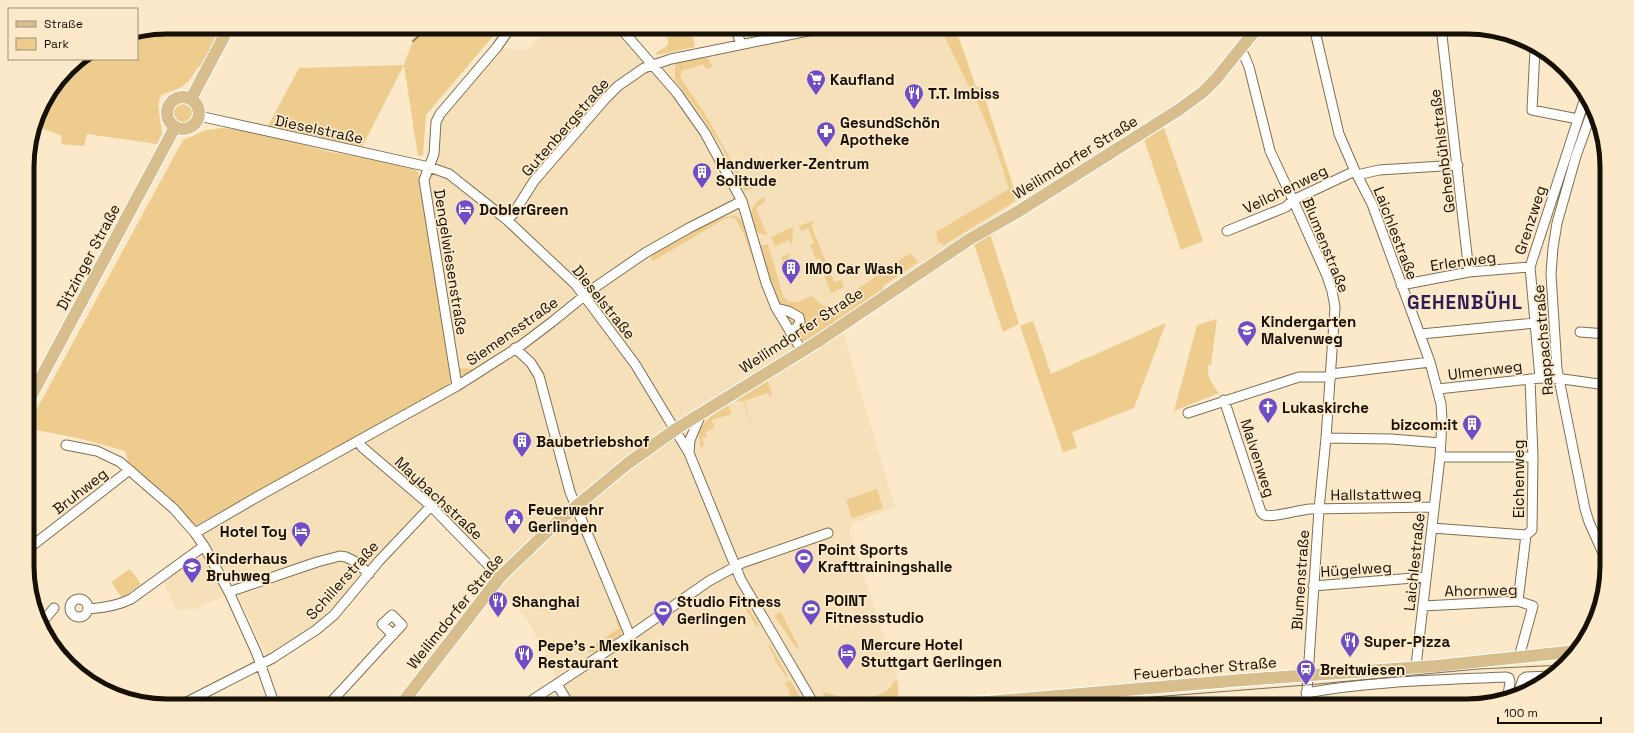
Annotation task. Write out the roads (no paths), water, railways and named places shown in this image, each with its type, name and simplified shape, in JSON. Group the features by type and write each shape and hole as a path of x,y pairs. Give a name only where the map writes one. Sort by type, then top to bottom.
{"main road":[{"path":"191,99 225,34"},
{"name":"Weilimdorfer Straße","path":"406,699 500,577 576,505 627,464 676,429 802,351 970,239 1019,211 1180,109 1207,88 1252,34"},
{"path":"186,97 191,99 198,106 199,116 190,127 180,129 169,120 167,115 169,105 176,98 186,97"},
{"name":"Ditzinger Straße","path":"34,391 176,127"},
{"name":"Feuerbacher Straße","path":"1026,699 1519,658 1568,652"}],"street":[{"name":"Dengelwiesenstraße","path":"457,386 424,180 434,154 436,122 440,114 497,47 506,34"},
{"path":"625,34 677,94 705,133 742,200 766,283 776,308 802,351"},
{"path":"737,34 741,44"},
{"name":"Gutenbergstraße","path":"507,220 513,214 534,181 610,94 618,86 644,68 671,59 792,34"},
{"name":"Laichlestraße","path":"1316,34 1339,134 1356,173 1372,204 1421,334 1438,389 1442,420 1440,457 1416,666"},
{"name":"Gehenbühlstraße","path":"1442,34 1469,272"},
{"name":"Blumenstraße","path":"1239,51 1244,55 1249,67 1270,151 1332,291 1335,307 1331,375 1313,586 1306,699"},
{"path":"1535,53 1532,110 1578,119"},
{"name":"Grenzweg","path":"1535,378 1535,323 1530,267 1583,103"},
{"name":"Dieselstraße","path":"199,116 429,167 449,174 507,220 576,285 636,364 676,429 689,453 741,580 812,699"},
{"name":"Rappachstraße","path":"1590,117 1557,223 1551,274 1558,379 1585,509 1600,545"},
{"name":"Veilchenweg","path":"1227,231 1286,207 1293,200 1356,173 1458,165"},
{"name":"Siemensstraße","path":"195,533 457,386 516,348 552,322 602,282 667,240 742,200"},
{"name":"Erlenweg","path":"1401,284 1469,272 1530,267"},
{"path":"776,308 788,311 799,317 800,322 797,327 790,332"},
{"path":"1421,334 1535,323"},
{"path":"1580,332 1600,334"},
{"path":"516,348 531,363 539,376 570,492 630,636"},
{"path":"1188,413 1299,376 1331,375 1430,362"},
{"name":"Ulmenweg","path":"1438,389 1535,378 1558,379 1600,384"},
{"name":"Eichenweg","path":"1518,601 1526,535 1532,530 1535,378"},
{"name":"Malvenweg","path":"1224,400 1261,512 1264,515 1273,516 1295,511 1319,509"},
{"path":"689,453 690,440 702,413"},
{"path":"1326,438 1391,439 1441,443"},
{"name":"Maybachstraße","path":"358,441 362,447 431,506 500,577"},
{"path":"66,445 101,453 120,462 174,509 195,533 204,546 229,592 260,664 272,699"},
{"path":"1440,457 1533,457"},
{"name":"Bruhweg","path":"34,544 127,472 131,471"},
{"name":"Schillerstraße","path":"192,699 260,664 299,642 320,628 334,615 410,527 431,506"},
{"name":"Hallstattweg","path":"1319,509 1434,507"},
{"path":"1432,528 1526,535"},
{"path":"534,699 630,636 709,581 735,566 828,533"},
{"path":"88,609 118,605 131,599 204,546"},
{"path":"229,592 317,562 340,556 356,562 369,574"},
{"name":"Hügelweg","path":"1313,586 1426,577"},
{"name":"Ahornweg","path":"1423,606 1518,601 1533,606 1519,658"},
{"path":"45,619 54,608"},
{"path":"334,699 393,635"},
{"path":"1306,693 1410,682 1506,676 1510,680 1508,692"},
{"path":"1520,688 1523,679 1526,677 1541,676"},
{"path":"557,684 566,699"}],"waterway":[{"path":"413,41 421,34"}],"tram line":[{"path":"1128,699 1307,685 1478,669 1555,665"}],"place":[{"name":"Kaufland","path":"816,96"},
{"name":"T.T. Imbiss","path":"914,110"},
{"name":"GesundSchön Apotheke","path":"826,148"},
{"name":"Handwerker-Zentrum Solitude","path":"702,189"},
{"name":"DoblerGreen","path":"465,226"},
{"name":"IMO Car Wash","path":"791,285"},
{"name":"Kindergarten Malvenweg","path":"1247,347"},
{"name":"Lukaskirche","path":"1268,424"},
{"name":"bizcom:it","path":"1472,441"},
{"name":"Baubetriebshof","path":"522,458"},
{"name":"Feuerwehr Gerlingen","path":"514,535"},
{"name":"Hotel Toy","path":"301,548"},
{"name":"Point Sports Krafttrainingshalle","path":"804,575"},
{"name":"Kinderhaus Bruhweg","path":"192,584"},
{"name":"Shanghai","path":"498,618"},
{"name":"POINT Fitnessstudio","path":"811,626"},
{"name":"Studio Fitness Gerlingen","path":"663,627"},
{"name":"Super-Pizza","path":"1350,658"},
{"name":"Mercure Hotel Stuttgart Gerlingen","path":"847,670"},
{"name":"Pepe's - Mexikanisch Restaurant","path":"524,671"},
{"name":"Breitwiesen","path":"1306,686"}],"district":[{"name":"GEHENBÜHL","path":"1465,302"}]}
